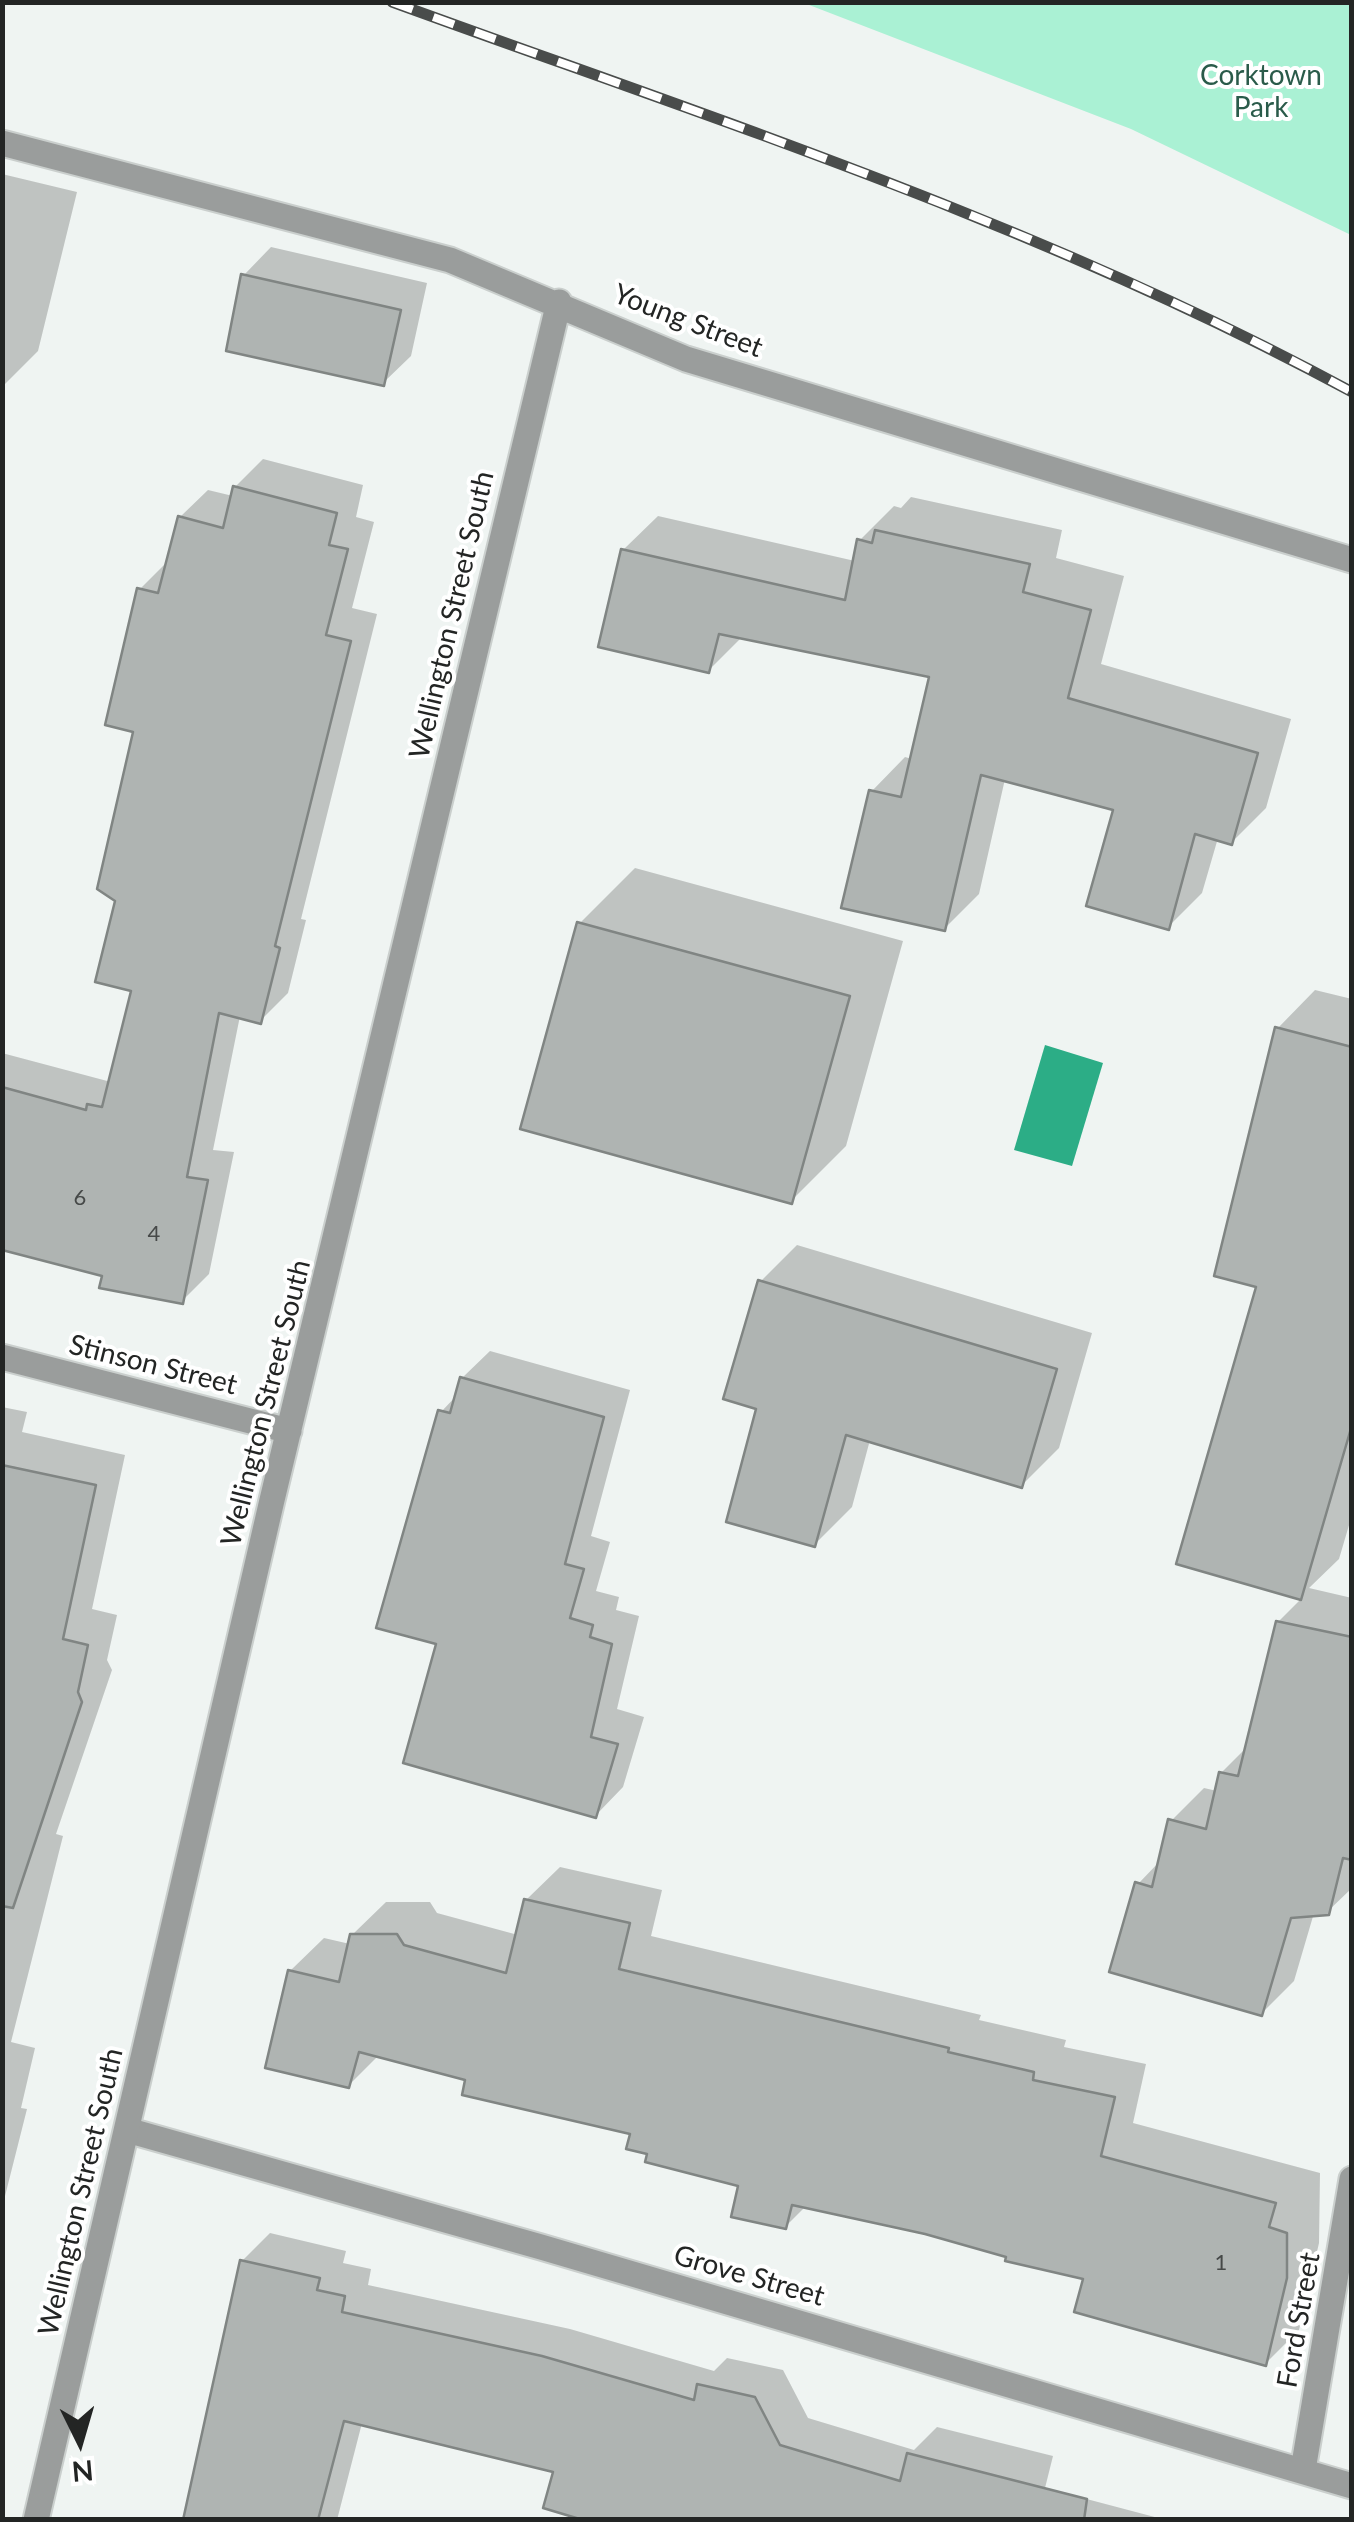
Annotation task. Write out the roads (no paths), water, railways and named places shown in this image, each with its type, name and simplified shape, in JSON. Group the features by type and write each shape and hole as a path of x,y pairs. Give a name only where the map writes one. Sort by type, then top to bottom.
{"street":[{"name":"Young Street","path":"2,143 450,260 559,302 686,358 1352,560"},
{"name":"Wellington Street South","path":"36,2520 289,1430 559,302"},
{"name":"Stinson Street","path":"2,1357 289,1430"},
{"name":"Grove Street","path":"127,2130 1352,2486"},
{"name":"Ford Street","path":"1304,2470 1352,2179"}],"railway":[{"path":"392,2 758,133 1000,227 1236,332 1352,392"}],"park label":[{"name":"Corktown Park","path":"1261,92"}]}
